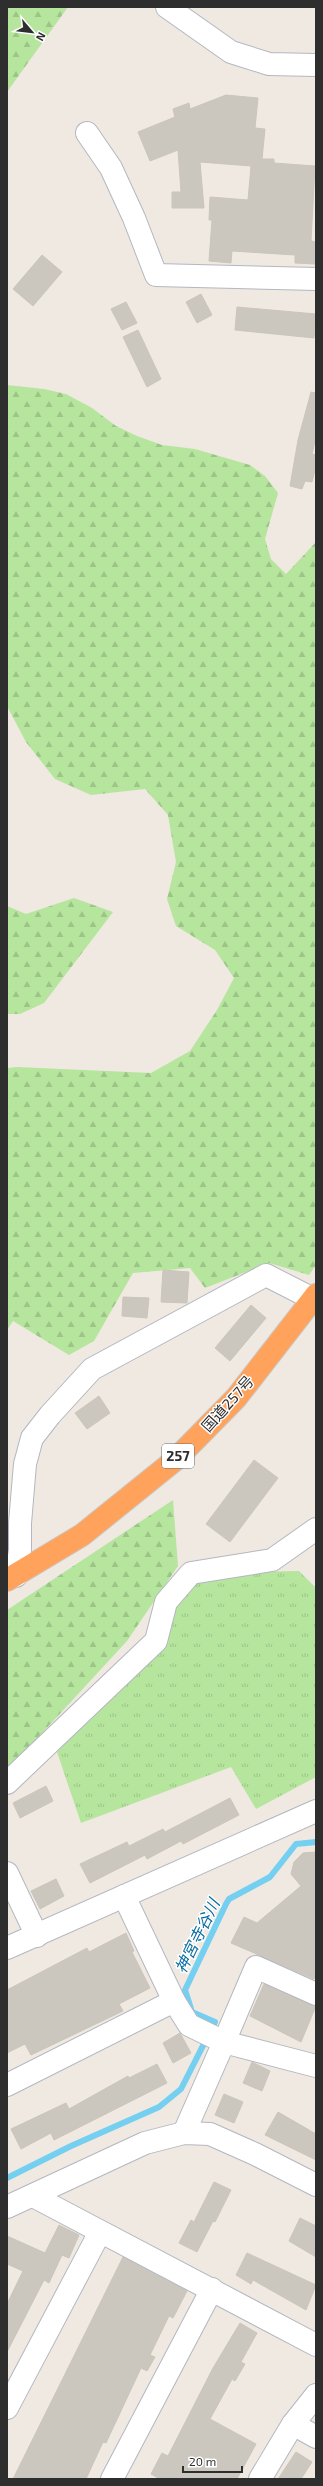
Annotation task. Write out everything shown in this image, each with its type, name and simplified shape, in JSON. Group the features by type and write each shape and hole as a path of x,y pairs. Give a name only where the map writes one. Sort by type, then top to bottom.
{"highway":[{"name":"国道257号","path":"12,1578 82,1535 175,1460 236,1398 315,1297"}],"street":[{"path":"167,7 231,52 269,64 316,65"},
{"path":"87,133 111,168 134,218 156,275 316,279"},
{"path":"12,1578 20,1550 20,1523 25,1464 32,1438 92,1369 266,1275 315,1297"},
{"path":"7,1783 156,1641 166,1602 191,1573 272,1560 316,1530"},
{"path":"7,1948 316,1811"},
{"path":"7,1873 37,1936"},
{"path":"124,1896 174,2001 189,2025 222,2042 316,2066"},
{"path":"184,2134 222,2042 256,1967 316,1994"},
{"path":"7,2085 174,2001"},
{"path":"7,2207 145,2143 184,2134 210,2134 256,2154 316,2186"},
{"path":"33,2196 316,2345"},
{"path":"7,2408 100,2232"},
{"path":"112,2479 212,2290"},
{"path":"260,2479 294,2424 316,2395"},
{"path":"294,2424 316,2437"}],"green space":[{"path":"7,7 68,7 7,92"},
{"path":"7,385 44,389 66,394 92,408 116,426 137,436 162,445 195,449 250,465 265,476 278,493 265,539 271,559 286,574 316,542 316,1265 309,1275 269,1263 205,1288 190,1268 133,1273 94,1341 69,1355 13,1321 7,1330 7,1068 17,1067 151,1073 190,1051 217,1010 234,978 215,950 176,926 167,899 176,862 168,815 145,789 91,795 55,779 26,742 8,708"},
{"path":"74,898 113,912 44,1003 20,1014 7,1014 7,906 26,914"},
{"path":"173,1500 178,1566 127,1641 7,1771 7,1610"},
{"path":"299,1571 316,1588 316,1777 256,1809 231,1767 81,1823 57,1752 198,1581 228,1572"}],"building":[{"path":"226,95 258,98 255,128 265,129 262,159 274,159 274,163 315,166 311,241 316,242 316,264 295,263 295,255 232,251 231,263 209,261 212,220 209,220 210,197 248,200 251,166 200,162 204,208 172,208 172,192 181,192 178,150 150,161 138,132 175,117 173,109 189,103 190,109"},
{"path":"42,255 62,272 33,306 13,289"},
{"path":"201,294 212,315 197,323 186,302"},
{"path":"126,302 137,323 122,330 111,309"},
{"path":"237,307 316,314 314,338 235,330"},
{"path":"138,330 161,379 147,387 123,337"},
{"path":"311,392 316,393 316,437 312,454 316,455 316,466 312,482 305,481 302,489 290,486 298,440"},
{"path":"163,1270 189,1272 187,1303 161,1302"},
{"path":"123,1297 149,1298 147,1318 122,1316"},
{"path":"251,1305 266,1318 230,1361 215,1348"},
{"path":"99,1396 110,1413 87,1429 75,1413"},
{"path":"254,1460 278,1478 230,1542 206,1524"},
{"path":"46,1786 53,1801 20,1818 13,1803"},
{"path":"230,1798 239,1815 183,1844 181,1841 147,1859 145,1855 90,1883 80,1864 127,1842 129,1846 163,1829 165,1832"},
{"path":"316,1852 316,1975 314,1979 231,1943 244,1917 257,1923 301,1886 291,1874 294,1862 303,1853"},
{"path":"56,1879 64,1896 40,1909 31,1891"},
{"path":"126,1933 134,1951 132,1952 150,1988 119,2004 123,2011 31,2055 25,2044 7,2053 7,1990 87,1948 89,1952"},
{"path":"264,1984 316,2006 301,2042 250,2016"},
{"path":"180,2033 191,2053 173,2063 163,2043"},
{"path":"252,2062 270,2071 262,2091 243,2083"},
{"path":"157,2064 167,2083 54,2140 51,2133 21,2149 11,2129 66,2103 69,2109 128,2076 129,2078"},
{"path":"224,2094 243,2102 234,2123 215,2115"},
{"path":"278,2112 316,2134 316,2160 265,2135"},
{"path":"214,2182 231,2190 215,2222 213,2221 197,2252 179,2243 191,2220 194,2222"},
{"path":"300,2218 316,2226 316,2257 289,2241"},
{"path":"59,2225 79,2235 69,2258 62,2255 49,2283 44,2280 7,2352 7,2304 23,2271 7,2264 7,2236 45,2253"},
{"path":"247,2253 316,2285 306,2310 253,2280 251,2284 236,2275"},
{"path":"123,2257 187,2291 173,2318 169,2316 150,2355 155,2357 147,2371 141,2368 106,2443 103,2442 86,2479 13,2479"},
{"path":"240,2323 257,2333 241,2362 245,2364 235,2381 232,2379 210,2419 256,2444 237,2479 160,2479 151,2474 162,2453 168,2456 213,2368"},
{"path":"296,2452 312,2462 301,2479 278,2479"}],"waterway":[{"name":"神宮寺谷川","path":"7,2178 71,2146 159,2107 181,2089 215,2022 192,2012 185,1990 226,1904 229,1899 270,1877 296,1844 316,1842"}]}
